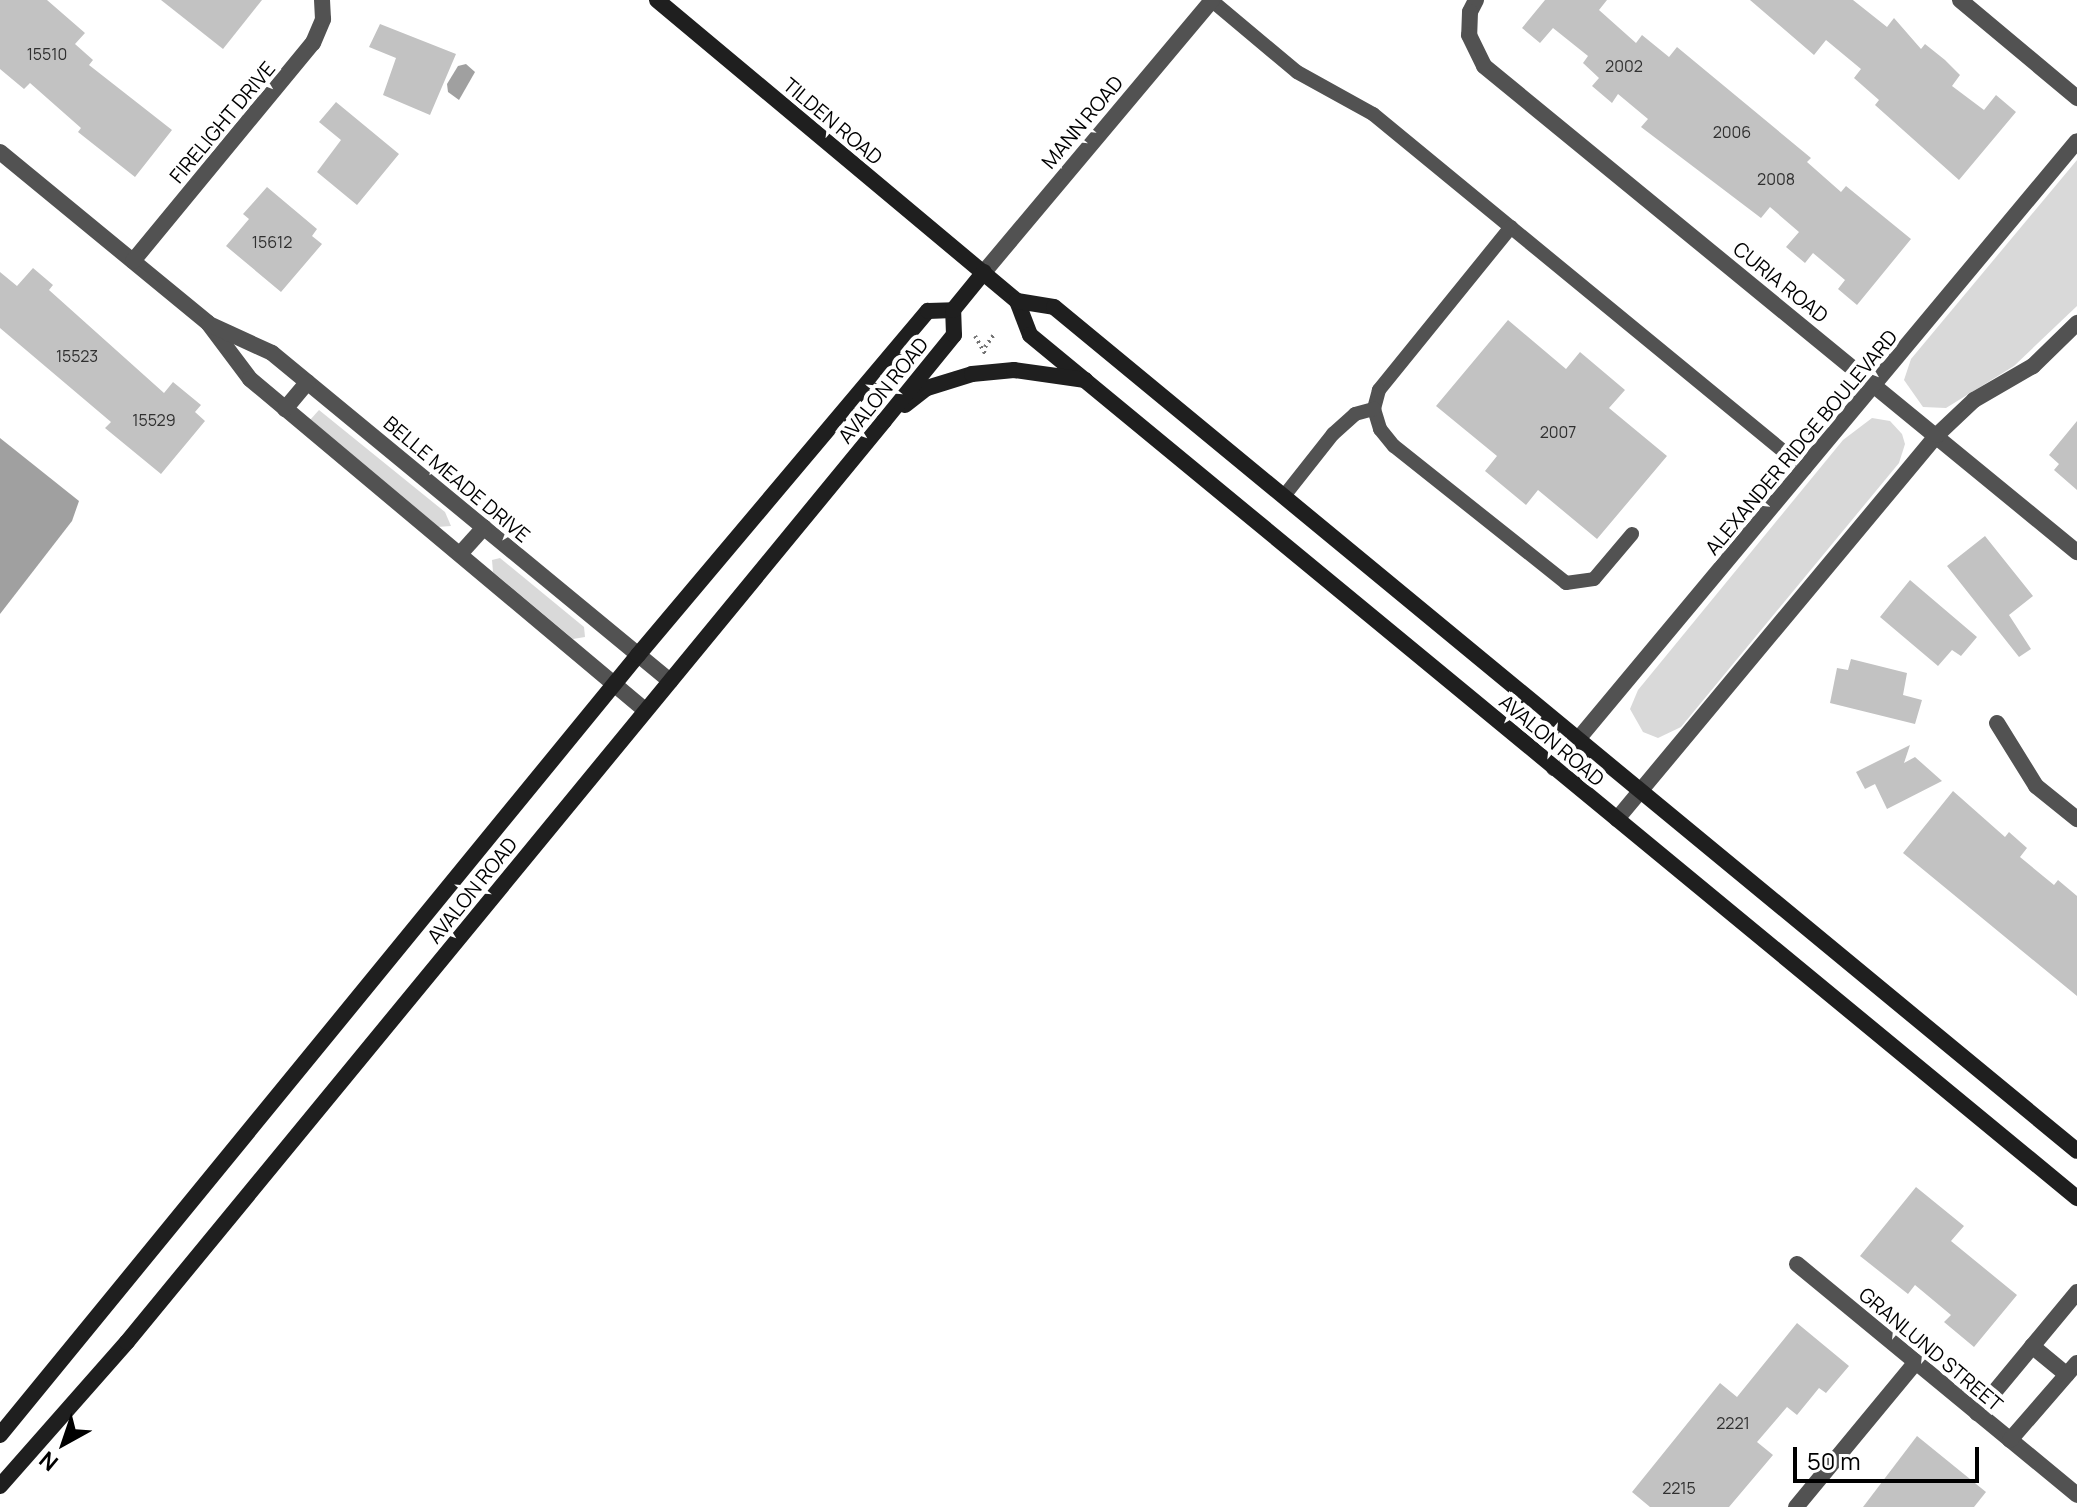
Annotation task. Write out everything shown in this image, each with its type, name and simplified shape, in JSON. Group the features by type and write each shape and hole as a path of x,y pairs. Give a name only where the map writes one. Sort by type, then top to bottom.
{"main road":[{"name":"TILDEN ROAD","path":"657,0 984,272"},
{"name":"AVALON ROAD","path":"0,1486 127,1342 954,335 953,310 984,272 1017,301 1030,335 2077,1198"},
{"name":"AVALON ROAD","path":"1017,301 1054,307 2077,1151"},
{"name":"AVALON ROAD","path":"0,1435 614,684 928,311 953,310"},
{"path":"884,421 927,388 972,374 1014,370 1085,380"}],"street":[{"name":"FIRELIGHT DRIVE","path":"133,261 313,43 323,19 322,0"},
{"name":"MANN ROAD","path":"984,272 1212,0"},
{"name":"CURIA ROAD","path":"1476,0 1469,35 1484,66 2077,552"},
{"path":"1960,0 2077,98"},
{"name":"ALEXANDER RIDGE BOULEVARD","path":"1554,768 2077,141"},
{"name":"BELLE MEADE DRIVE","path":"0,152 208,323 250,379 645,710"},
{"name":"BELLE MEADE DRIVE","path":"208,323 272,353 670,681"},
{"path":"1617,819 1937,435 1974,400 2033,366 2077,323"},
{"path":"285,409 308,382"},
{"path":"460,554 484,527"},
{"path":"1997,723 2036,786 2077,819"},
{"name":"GRANLUND STREET","path":"1797,1264 2077,1495"},
{"path":"1977,1413 2077,1292"},
{"path":"2010,1440 2072,1369 2032,1346"},
{"path":"1796,1507 1916,1362"}],"lane":[{"path":"1212,0 1297,72 1373,114 1805,469"},
{"path":"1511,227 1379,390 1374,409 1380,429 1394,446 1566,583 1594,579 1632,534"},
{"path":"1284,496 1333,434 1355,414 1374,409"}],"path":[{"path":"973,333 985,347 995,333"}],"shaded area":[{"path":"466,64 475,72 459,100 448,92 447,84 458,66"},
{"path":"2077,160 2077,306 2014,366 1946,408 1923,407 1904,380 1911,359"},
{"path":"319,410 445,512 451,526 437,527 310,420"},
{"path":"1872,418 1890,421 1902,434 1905,444 1899,463 1681,727 1658,738 1643,732 1630,709 1638,690 1843,440"},
{"path":"0,438 79,501 72,521 0,614"},
{"path":"500,558 584,627 585,637 573,639 493,572 492,560"}],"building":[{"path":"0,0 47,0 85,33 75,44 93,60 89,65 172,130 135,177 78,132 81,128 30,83 24,89 0,69"},
{"path":"161,0 262,0 223,49"},
{"path":"1545,0 1607,0 1599,10 1636,43 1642,35 1669,57 1677,47 1811,158 1807,162 1841,192 1846,186 1911,239 1857,305 1838,289 1845,280 1813,253 1805,263 1786,247 1799,232 1770,207 1761,218 1641,127 1648,119 1618,94 1612,103 1592,86 1599,78 1583,63 1588,56 1553,28 1540,43 1522,28"},
{"path":"1750,0 1853,0 1887,27 1894,18 1921,49 1925,44 1945,60 1960,75 1952,86 1984,110 1996,95 2016,112 1959,180 1875,105 1879,100 1854,78 1861,69 1826,40 1814,55"},
{"path":"380,24 456,54 430,115 383,95 396,58 369,47"},
{"path":"336,102 399,154 357,205 317,172 341,140 319,122"},
{"path":"267,187 317,229 312,236 322,244 281,292 226,246 249,219 243,214"},
{"path":"33,268 53,285 49,290 164,393 173,382 201,405 195,412 205,421 161,474 105,428 111,422 0,328 0,272 17,286"},
{"path":"1508,320 1566,369 1580,352 1625,390 1609,408 1667,456 1597,539 1538,490 1526,505 1485,471 1497,456 1436,406"},
{"path":"2077,421 2077,490 2054,470 2059,464 2049,455"},
{"path":"1985,536 2033,596 2009,615 2031,649 2019,657 1947,566"},
{"path":"1910,580 1977,637 1961,656 1952,650 1938,666 1880,617"},
{"path":"1851,659 1907,673 1903,695 1922,700 1915,724 1830,703 1837,668 1848,670"},
{"path":"1910,745 1904,763 1915,757 1942,781 1887,809 1875,784 1865,789 1856,772"},
{"path":"1953,791 2005,837 2009,832 2027,848 2020,857 2054,885 2058,880 2077,896 2077,996 1903,853"},
{"path":"1916,1187 1964,1226 1951,1241 2017,1295 1974,1347 1944,1322 1951,1315 1915,1285 1908,1294 1860,1256"},
{"path":"1797,1323 1849,1366 1826,1393 1819,1388 1797,1415 1787,1407 1757,1442 1773,1455 1729,1507 1650,1507 1632,1492 1720,1383 1737,1397"},
{"path":"1917,1436 1986,1492 1974,1507 1863,1507"}]}
